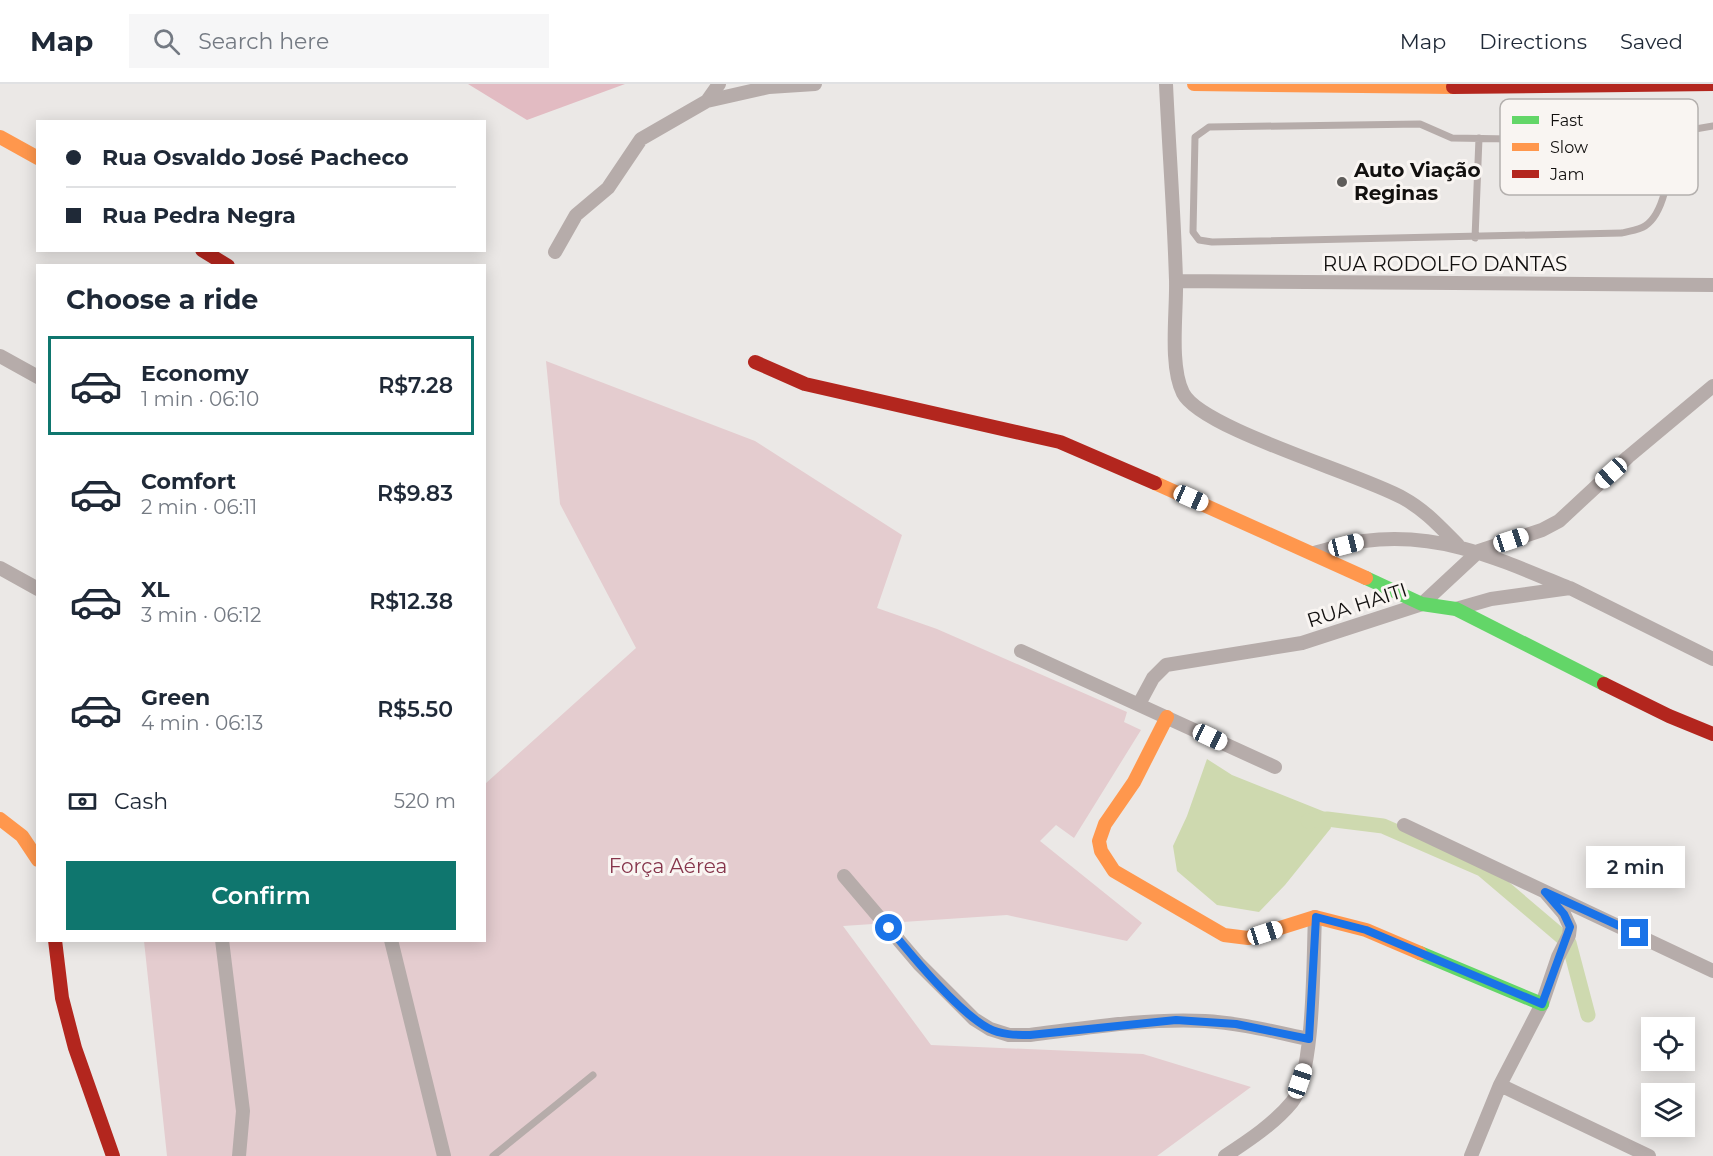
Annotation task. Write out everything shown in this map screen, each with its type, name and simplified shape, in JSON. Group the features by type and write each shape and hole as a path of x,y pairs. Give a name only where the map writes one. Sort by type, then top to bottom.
{"street":[{"path":"707,101 719,84"},
{"path":"555,252 576,215 608,188 641,139 707,101 770,87 815,84"},
{"path":"1166,84 1179,377 1183,394 1197,409 1210,416 1263,441 1401,497 1427,513 1458,545"},
{"path":"1194,84 1366,86 1713,84"},
{"path":"0,137 36,157"},
{"path":"205,252 225,264"},
{"name":"RUA RODOLFO DANTAS","path":"1176,281 1713,285"},
{"path":"0,356 36,376"},
{"path":"755,362 804,384 1060,442 1314,553 1422,604 1456,609 1668,716 1713,734"},
{"name":"RUA HAITI","path":"1139,704 1153,678 1166,666 1302,643 1422,604 1479,551 1542,530 1559,521 1628,457 1713,386"},
{"path":"1314,553 1362,541 1385,539 1458,545 1479,551 1569,588 1710,653"},
{"path":"0,568 36,588"},
{"path":"1456,609 1491,599 1569,588"},
{"path":"1021,651 1275,767"},
{"path":"1167,717 1134,782 1105,824 1100,841 1104,860 1125,878 1224,935 1248,938 1316,917 1366,930 1542,1004"},
{"path":"0,819 16,828 36,856"},
{"path":"1404,825 1713,971"},
{"path":"844,876 919,964 974,1019 990,1029 1009,1035 1030,1035 1176,1020 1236,1024 1309,1039"},
{"path":"1471,1156 1500,1085 1542,1004 1558,957 1569,935 1570,927 1564,914 1545,892"},
{"path":"1225,1156 1258,1133 1294,1100 1307,1062 1316,917"},
{"path":"55,942 62,998 75,1048 113,1156"},
{"path":"222,942 243,1110 239,1156"},
{"path":"391,942 444,1156"},
{"path":"1500,1085 1648,1156"}],"lane":[{"path":"1500,138 1452,138 1420,124 1209,127 1195,137 1193,232 1199,240 1212,242 1622,233 1645,226 1657,213 1665,195"},
{"path":"1698,129 1713,126"},
{"path":"1475,238 1479,138"},
{"path":"493,1156 593,1074"}],"green space":[{"name":"Força Aérea","path":"546,361 755,441 902,535 877,608 937,629 1127,712 1124,722 1141,730 1074,838 1056,825 1040,841 1142,923 1127,941 1007,915 843,926 931,1045 1143,1054 1251,1087 1157,1156 167,1156 144,942 486,942 486,783 636,648 560,504"}],"shaded area":[{"path":"468,84 625,84 527,120"},
{"path":"1207,759 1232,775 1325,812 1331,828 1285,885 1259,912 1217,905 1177,871 1173,846 1187,816"}],"waterway":[{"path":"1308,821 1327,819 1383,826 1482,869 1569,943 1588,1015"}],"traffic: fast":[{"path":"1366,578 1422,604 1456,609 1604,684"},
{"path":"1420,953 1542,1004"}],"traffic: slow":[{"path":"1194,84 1453,87"},
{"path":"0,137 36,157"},
{"path":"1155,483 1366,578"},
{"path":"1167,717 1134,782 1105,824 1099,841 1101,851 1114,871 1224,935 1248,938 1315,917 1366,930 1420,953"},
{"path":"0,819 22,836 36,857"}],"traffic: jam":[{"path":"1453,87 1713,84"},
{"path":"205,252 225,264"},
{"path":"755,362 805,384 1060,442 1155,483"},
{"path":"1604,684 1669,716 1713,734"},
{"path":"55,942 62,998 75,1048 113,1156"}],"place":[{"name":"Auto Viação Reginas","path":"1342,182"}],"route":[{"path":"889,928 919,964 974,1019 990,1029 1009,1035 1030,1035 1176,1020 1236,1024 1309,1039 1316,917 1366,930 1416,949 1542,1004 1570,927 1564,914 1545,892 1635,933"}]}
